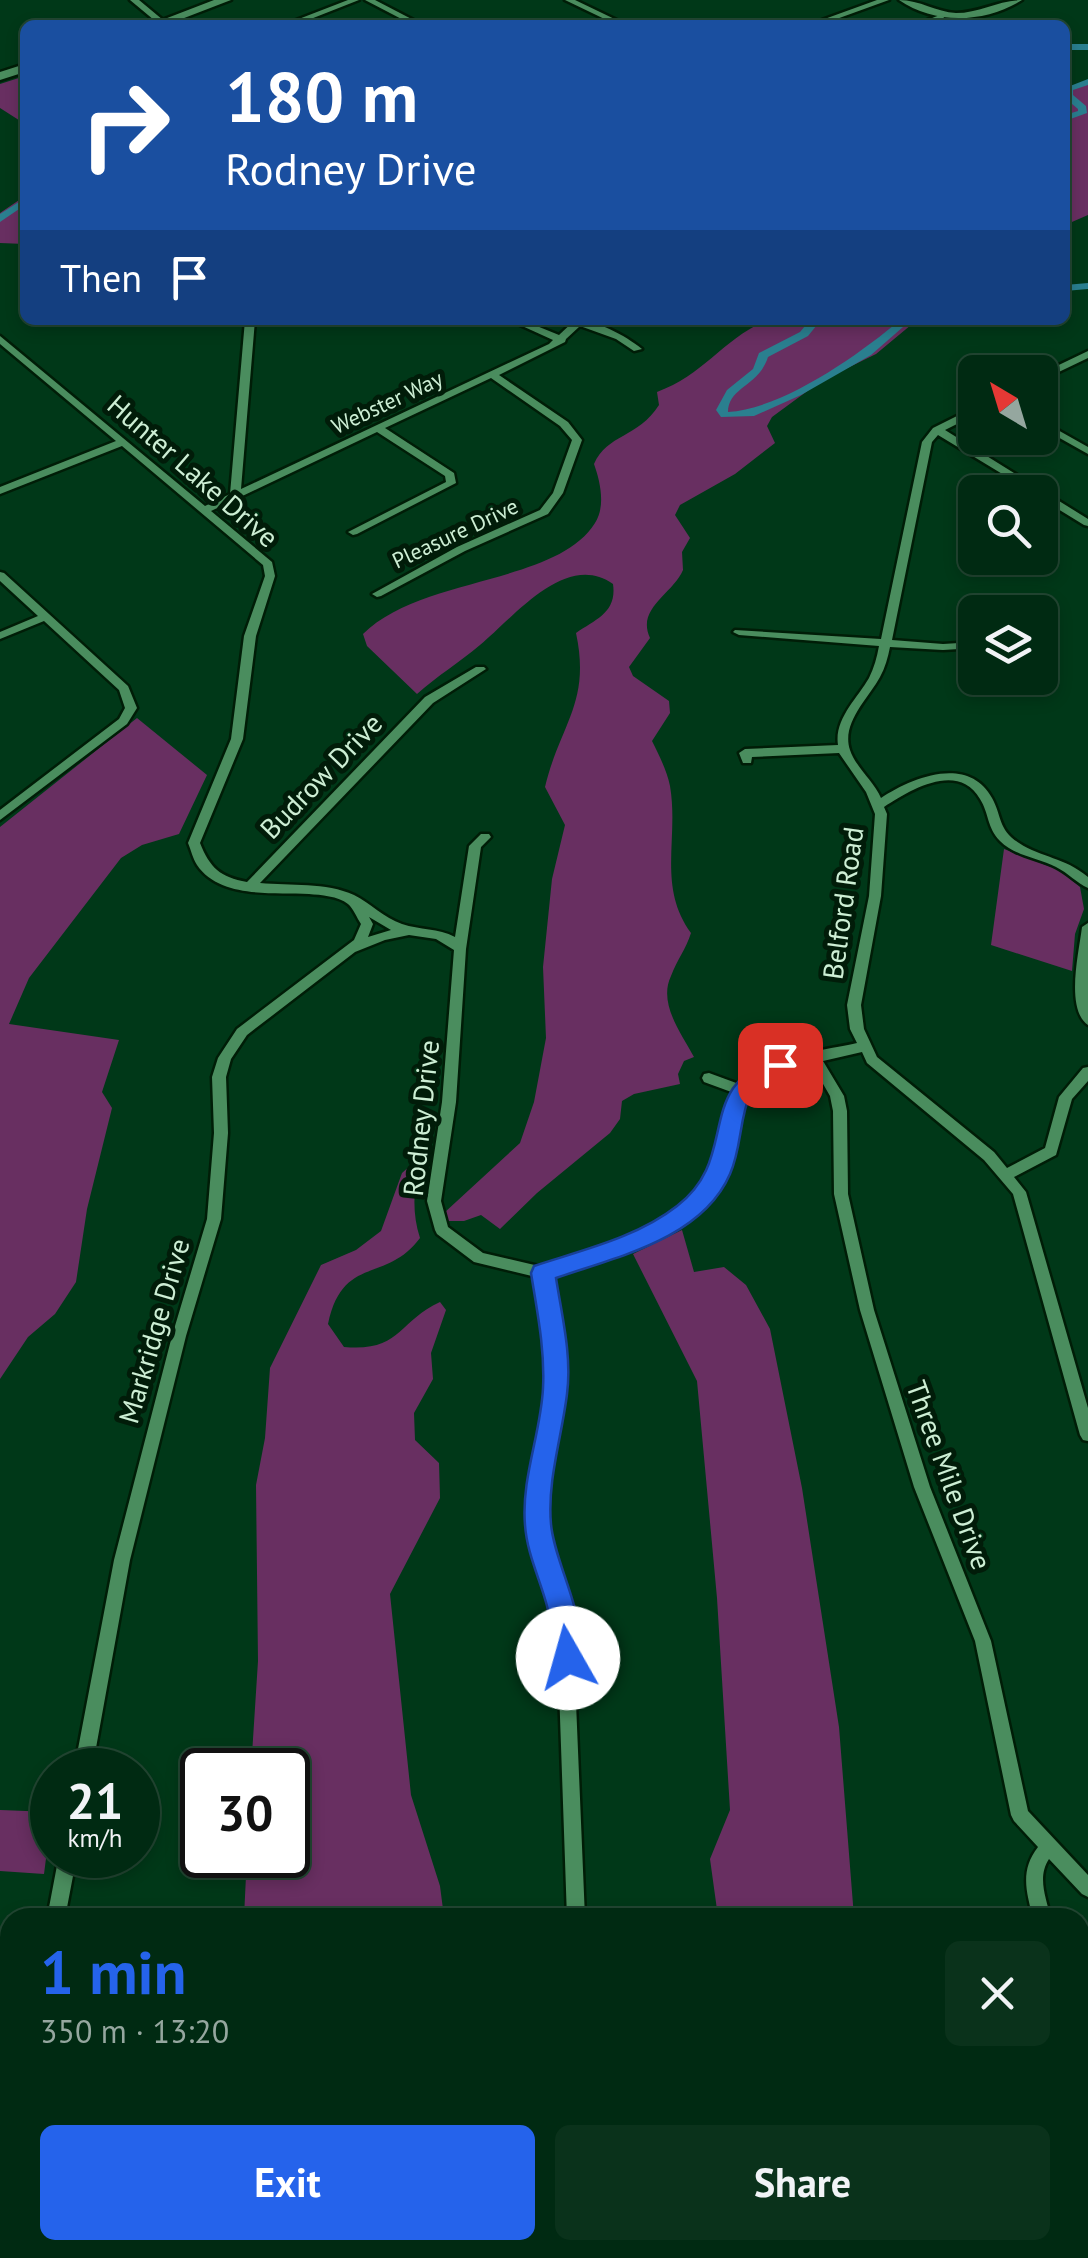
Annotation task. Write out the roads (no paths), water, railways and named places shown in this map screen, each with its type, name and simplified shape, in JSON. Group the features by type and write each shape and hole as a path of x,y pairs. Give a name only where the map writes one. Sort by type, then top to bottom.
{"street":[{"path":"134,0 156,20"},
{"path":"171,20 225,0"},
{"path":"301,20 354,0"},
{"path":"369,0 409,20"},
{"path":"569,0 611,20"},
{"path":"827,20 885,0"},
{"path":"932,20 974,15 1016,0"},
{"path":"909,1 940,17"},
{"path":"235,496 250,325"},
{"path":"526,325 562,340"},
{"name":"Webster Way","path":"204,510 493,375 562,340 576,325"},
{"path":"590,325 619,336 637,349"},
{"name":"Hunter Lake Drive","path":"0,339 264,559 270,576 250,636 237,738 194,844 196,855 212,874 250,887 321,890 352,899 388,922 447,936 460,949"},
{"path":"1058,369 1088,354"},
{"name":"Pleasure Drive","path":"377,594 460,549 535,518 554,501 577,440 564,424 493,375"},
{"path":"747,760 745,752 843,749 843,729 876,675 886,643 924,450 937,430 958,420"},
{"path":"353,532 451,483 450,475 378,428"},
{"path":"937,430 1010,475"},
{"path":"1058,434 1088,452"},
{"path":"0,491 123,442"},
{"path":"1058,505 1088,523"},
{"path":"0,575 124,689 131,708 123,721 0,816"},
{"path":"0,636 46,616"},
{"path":"739,632 886,643 958,644"},
{"path":"429,700 480,670"},
{"name":"Budrow Drive","path":"250,887 429,700"},
{"name":"Belford Road","path":"843,749 879,805 876,883 854,1005 863,1047"},
{"path":"879,805 926,777 962,780 981,791 992,827 1008,842 1062,863 1088,884"},
{"path":"460,949 476,846 485,837"},
{"name":"Markridge Drive","path":"343,957 359,943 367,924 352,899"},
{"path":"1088,927 1081,1004 1088,1020"},
{"name":"Markridge Drive","path":"87,1748 122,1560 179,1336 214,1219 221,1133 219,1078 225,1058 242,1032 343,957 367,941 414,930"},
{"name":"Rodney Drive","path":"460,949 449,1102 434,1201 436,1217 451,1240 479,1258 543,1273"},
{"path":"576,1908 565,1631 538,1524 539,1486 556,1390 543,1273 638,1240 687,1212 719,1174 740,1090 768,1068 863,1047 886,1074 1007,1174 1026,1207 1088,1434"},
{"name":"Three Mile Drive","path":"814,1058 837,1096 841,1194 875,1338 922,1487 983,1641 1020,1815 1088,1888"},
{"path":"1007,1174 1050,1152 1066,1097 1088,1072"},
{"path":"709,1078 740,1090"},
{"path":"1040,1908 1032,1873 1034,1862 1048,1848"},
{"path":"58,1908 64,1878"}],"waterway":[{"path":"1070,47 1088,47"},
{"path":"1070,89 1088,82"},
{"path":"1070,98 1083,108 1082,113 1070,117"},
{"path":"0,219 20,205"},
{"path":"1070,288 1088,286"},
{"path":"812,325 804,334 763,355 757,371 726,397 721,410 725,415 750,414 797,393 867,353 900,325"}]}
